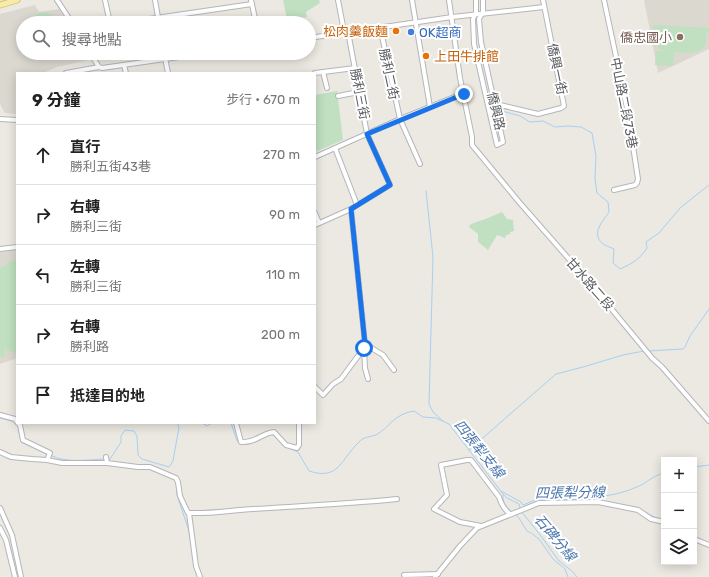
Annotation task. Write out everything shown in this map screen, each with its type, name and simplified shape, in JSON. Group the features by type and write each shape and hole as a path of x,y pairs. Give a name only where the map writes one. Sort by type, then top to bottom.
{"main road":[{"path":"0,5 17,0"}],"street":[{"path":"57,0 67,16"},
{"path":"105,0 108,16"},
{"path":"155,0 157,16"},
{"name":"勝利三街","path":"338,0 343,26 349,37 367,134 390,185 357,205"},
{"path":"412,0 430,107"},
{"path":"316,157 400,119 464,94 460,78 449,0"},
{"name":"僑興路","path":"476,0 473,19 474,44 497,145 502,142 480,42 479,19 483,9 483,0"},
{"name":"僑興一街","path":"487,103 494,103 538,114 564,106 564,99 543,0"},
{"name":"中山路二段73巷","path":"604,0 628,113 638,179 638,183 635,185 614,190"},
{"path":"183,16 252,2 255,16"},
{"path":"316,37 452,17 544,7"},
{"name":"勝利二街","path":"380,27 400,119 420,164"},
{"path":"94,60 99,67"},
{"path":"72,72 158,60"},
{"path":"165,60 168,72"},
{"path":"124,65 126,72"},
{"path":"316,73 355,68"},
{"path":"323,72 326,88"},
{"path":"338,96 359,92"},
{"name":"甘水路二段","path":"464,94 472,145 518,202 590,283 652,358 662,367 709,422"},
{"path":"0,118 16,120"},
{"path":"317,224 357,205 335,148"},
{"path":"351,209 365,346 365,368 368,379"},
{"path":"0,249 16,247"},
{"path":"365,346 383,355 394,370"},
{"path":"316,388 323,395 333,384 341,380 365,346"},
{"path":"0,415 16,420"},
{"path":"19,424 23,440 50,454 47,460"},
{"path":"236,424 241,442 248,443 259,439 268,432 274,432 286,445 297,448 299,445 299,424"},
{"path":"0,452 11,457 47,460 62,463 107,463 150,468 176,478 180,496 189,513 196,566 200,577"},
{"path":"106,457 107,463"},
{"path":"484,526 460,522 434,509 447,495 441,465 471,460 510,514"},
{"path":"189,513 397,499"},
{"path":"404,575 437,575 460,546 477,528 510,514 520,512 539,503 598,502 638,510 651,519 661,521"},
{"path":"0,508 12,535 21,577"},
{"path":"0,528 6,540 15,577"},
{"path":"697,540 709,545"}],"shaded area":[{"name":"僑忠國小","path":"644,0 709,0 709,49 658,73"},
{"path":"35,5 39,12 59,9 63,16 16,16 16,60 88,60 57,67 45,72 16,72 16,114 5,113 0,104 0,14"},
{"path":"16,249 16,358 0,364 0,252"}],"green space":[{"path":"283,0 319,0 320,3 306,12 307,16 286,16"},
{"path":"41,12 53,16 34,16"},
{"path":"653,25 709,28 709,32 706,33 706,41 701,50 691,53 675,52 673,66 655,65 656,51 663,51 660,49 656,41 660,29 653,29"},
{"path":"337,91 343,140 316,152 316,95"},
{"path":"502,212 507,219 513,220 514,231 506,235 505,238 497,235 488,250 478,242 478,234 469,227 471,224"},
{"path":"16,260 16,353 9,351 4,347 5,356 0,357 0,269 9,262"}],"waterway":[{"path":"502,111 520,116 530,122 543,121 555,127 581,127 592,133 596,156 595,179 597,193 608,202 609,212 599,227 598,235 603,244 614,249 613,263 620,269 638,258 647,248 646,242 659,233 680,208 709,185"},
{"path":"426,191 433,257 429,404 433,412 443,421"},
{"path":"649,351 683,349 690,336 709,309"},
{"path":"469,450 556,374 623,355 644,351"},
{"name":"四張犁支線","path":"289,448 298,452 309,471 327,473 338,467 361,440 376,435 397,418 414,411 423,417 436,418 449,424 503,494 507,498 519,504 520,508"},
{"name":"四張犁支線","path":"0,418 15,422"},
{"name":"四張犁支線","path":"107,459 110,459 121,442 121,436 125,430 134,431 137,436 138,455 142,459 169,467 173,461 179,427 178,424"},
{"name":"四張犁支線","path":"204,424 207,426 210,424"},
{"name":"四張犁支線","path":"231,424 239,443"},
{"name":"四張犁支線","path":"18,426 21,442 47,454"},
{"name":"四張犁支線","path":"253,442 265,437"},
{"name":"四張犁支線","path":"242,444 248,443"},
{"name":"四張犁支線","path":"52,456 64,460 104,459"},
{"path":"697,467 709,465"},
{"path":"597,500 599,497 634,488 661,474"},
{"path":"176,481 177,495 189,531 193,556"},
{"name":"四張犁分線","path":"501,491 521,502 523,505 535,500 580,500"},
{"path":"503,495 505,505 512,512"},
{"name":"四張犁分線","path":"587,500 598,500 638,508 658,519"},
{"name":"石碑分線","path":"521,511 559,561 577,577"},
{"name":"石碑分線","path":"515,514 527,531 539,539 553,559 565,569 568,577"},
{"name":"四張犁分線","path":"697,538 709,543"}],"place":[{"name":"松肉羹飯麵","path":"396,31"},
{"name":"OK超商","path":"411,32"},
{"name":"僑忠國小","path":"680,37"},
{"name":"上田牛排館","path":"426,56"}],"route":[{"path":"364,348 365,344 351,209 390,185 367,134 400,119 464,94"}]}
